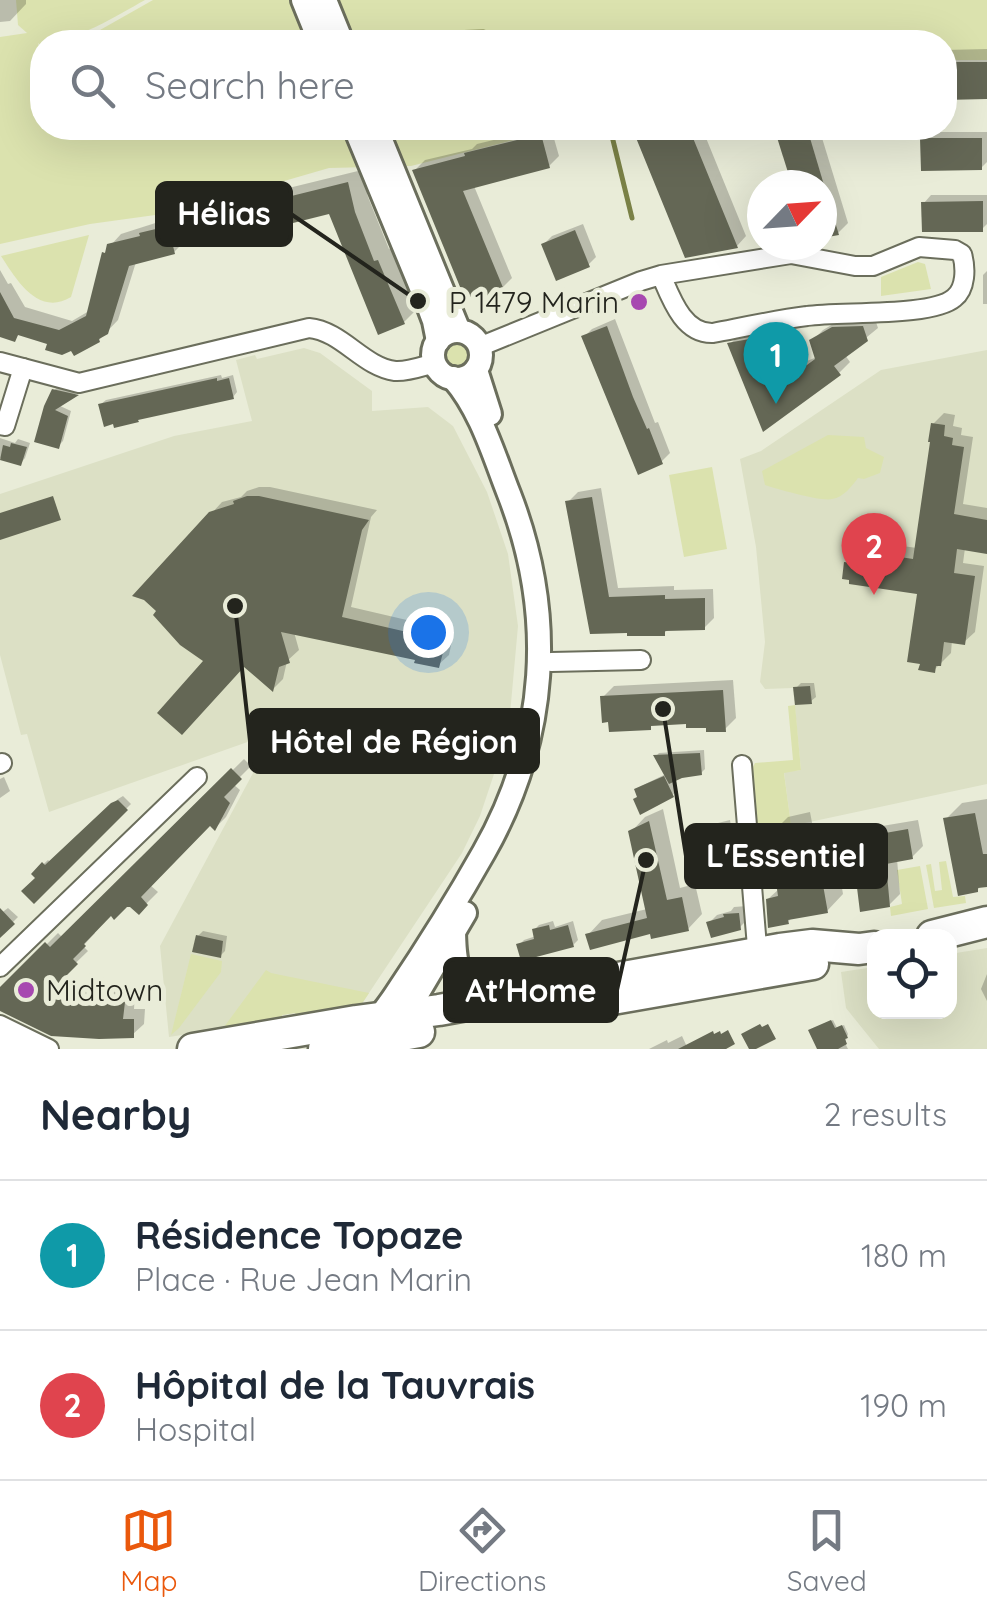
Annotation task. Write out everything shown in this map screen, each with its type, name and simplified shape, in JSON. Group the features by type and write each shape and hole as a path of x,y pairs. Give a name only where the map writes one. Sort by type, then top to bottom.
{"main road":[{"path":"957,930 987,922"},
{"path":"193,1049 380,1035 758,964 812,945 867,948"},
{"path":"324,1049 496,999 758,964"}],"street":[{"path":"302,0 315,30"},
{"path":"324,0 337,30"},
{"path":"360,140 437,330 492,417 526,502 546,580 551,662 544,732 522,803 493,865 454,932 380,1035"},
{"path":"381,140 460,331 472,336 456,360"},
{"path":"0,362 79,383 309,328 328,332 380,366 402,371 456,360 660,275 801,254 854,266 873,266 920,247 955,250 962,254 964,262 963,285 956,298 937,306 808,316 706,334 687,323 660,275"},
{"path":"380,1035 395,996 486,850 502,816 523,764 538,690 538,601 529,554 456,360"},
{"path":"0,425 5,426 23,368"},
{"path":"551,662 641,660"},
{"path":"742,764 758,964"},
{"path":"0,967 196,776"},
{"path":"454,932 454,960 461,976 496,999"},
{"path":"4,1041 49,1049"}],"shaded area":[{"path":"304,348 320,353 372,391 372,411 428,407 453,426 487,492 508,554 518,626 510,714 480,816 462,853 361,1005 297,1017 295,1013 282,1015 282,1019 169,1037 160,946 267,747 262,737 49,812 27,734 21,735 0,655 0,494 174,436 252,421 236,360"},
{"path":"987,350 987,784 791,826 784,772 801,770 793,688 765,689 760,682 765,642 756,547 740,459 761,451 881,370"},
{"path":"987,948 987,1049 879,1049 846,1008 841,972 867,968 867,1019 957,1019 957,953"}],"green space":[{"path":"16,0 145,0 88,30 30,30 30,140 514,140 411,166 329,168 177,212 90,224 0,244 0,37 27,33 18,25"},
{"path":"153,0 987,0 987,60 957,60 957,30 100,30"},
{"path":"89,235 71,297 59,302 38,299 29,293 1,256"},
{"path":"918,262 925,264 931,289 881,296 881,277"},
{"path":"458,342 470,354 458,366 446,354"},
{"path":"828,435 864,437 866,448 884,457 880,473 858,478 844,494 832,499 765,485 762,471"},
{"path":"712,467 727,549 684,557 669,475"},
{"path":"795,705 801,770 784,773 794,827 760,835 752,769 755,763 793,760 788,706"},
{"path":"946,861 953,897 965,896 966,903 934,908 926,865 931,864 935,891 942,890 939,862"},
{"path":"920,866 928,909 891,916 890,907 902,904 897,870"},
{"path":"191,954 222,961 221,972 171,1035"},
{"path":"266,970 369,993 361,1005 224,1027"}],"building":[{"path":"957,62 987,62 987,99 957,100"},
{"path":"982,138 982,170 921,171 920,140"},
{"path":"517,140 543,140 550,168 463,191 504,290 485,298 474,295 465,299 412,170 465,156 464,153"},
{"path":"637,140 694,140 738,248 685,258"},
{"path":"778,140 811,140 820,170 787,170"},
{"path":"348,182 374,261 378,260 405,324 378,335 329,214 221,241 215,218"},
{"path":"983,201 983,232 922,232 921,202"},
{"path":"160,228 169,230 175,254 129,266 108,334 100,342 74,356 71,351 62,355 45,350 47,344 18,335 15,342 0,337 0,292 14,318 59,330 86,316 107,244"},
{"path":"575,230 590,267 556,281 541,244"},
{"path":"607,326 663,464 638,475 581,336"},
{"path":"863,326 868,341 834,366 841,375 763,432 727,343 761,337 778,377 815,359 809,340 832,327"},
{"path":"229,378 234,399 114,428 113,424 104,427 98,404"},
{"path":"52,389 79,395 55,410 68,416 59,449 34,442"},
{"path":"931,423 945,425 944,436 953,438 952,445 964,447 954,514 987,520 987,554 957,549 954,573 975,576 965,645 944,642 941,666 936,666 935,673 918,670 920,664 907,662 917,594 849,584 849,580 842,579 844,562 852,563 854,550 913,559"},
{"path":"11,443 27,447 21,466 0,460 3,445 10,447"},
{"path":"53,496 61,520 0,540 0,513"},
{"path":"247,496 369,520 362,530 342,617 446,641 439,668 281,632 290,663 279,667 273,692 244,667 182,735 157,713 203,661 180,645 144,600 132,596 209,512"},
{"path":"592,497 609,597 705,598 705,630 665,631 665,636 590,634 565,501"},
{"path":"810,686 812,704 795,705 793,687"},
{"path":"723,690 726,732 686,728 686,724 609,732 608,722 602,723 600,696"},
{"path":"700,753 702,775 669,784 653,755"},
{"path":"231,768 242,779 224,797 230,803 215,831 210,826 141,897 148,905 139,915 127,907 114,920 111,916 73,959 78,964 45,997 125,1002 123,1019 134,1019 134,1038 51,1036 0,1011 0,987 45,942 50,947"},
{"path":"664,776 674,797 640,815 633,799 637,797 634,789"},
{"path":"118,800 128,810 34,904 21,891 35,878 31,874"},
{"path":"975,813 983,854 987,854 987,887 958,896 943,818"},
{"path":"649,821 667,900 682,897 689,931 651,939 650,934 590,950 585,934 647,918 628,831"},
{"path":"794,827 808,887 823,885 828,913 768,928 766,899 778,896 769,833"},
{"path":"908,829 913,859 886,864 890,907 860,912 851,839"},
{"path":"0,908 15,924 0,938"},
{"path":"739,913 741,930 711,938 706,922 724,917 723,914"},
{"path":"549,925 550,930 568,925 574,947 521,961 516,944 534,939 532,929"},
{"path":"196,935 223,941 221,958 192,952"},
{"path":"831,1020 835,1028 842,1025 847,1044 838,1049 817,1049 808,1030"},
{"path":"768,1024 776,1039 749,1049 741,1034"},
{"path":"728,1030 735,1044 726,1049 678,1049 713,1031 721,1034"}],"waterway":[{"path":"613,140 632,218"}],"place":[{"name":"Hélias","path":"418,301"},
{"name":"P 1479 Marin","path":"639,302"},
{"name":"Résidence Topaze","path":"776,404"},
{"name":"Hôpital de la Tauvrais","path":"874,595"},
{"name":"Hôtel de Région","path":"235,606"},
{"name":"L'Essentiel","path":"663,709"},
{"name":"At'Home","path":"646,860"},
{"name":"Midtown","path":"26,990"}]}
